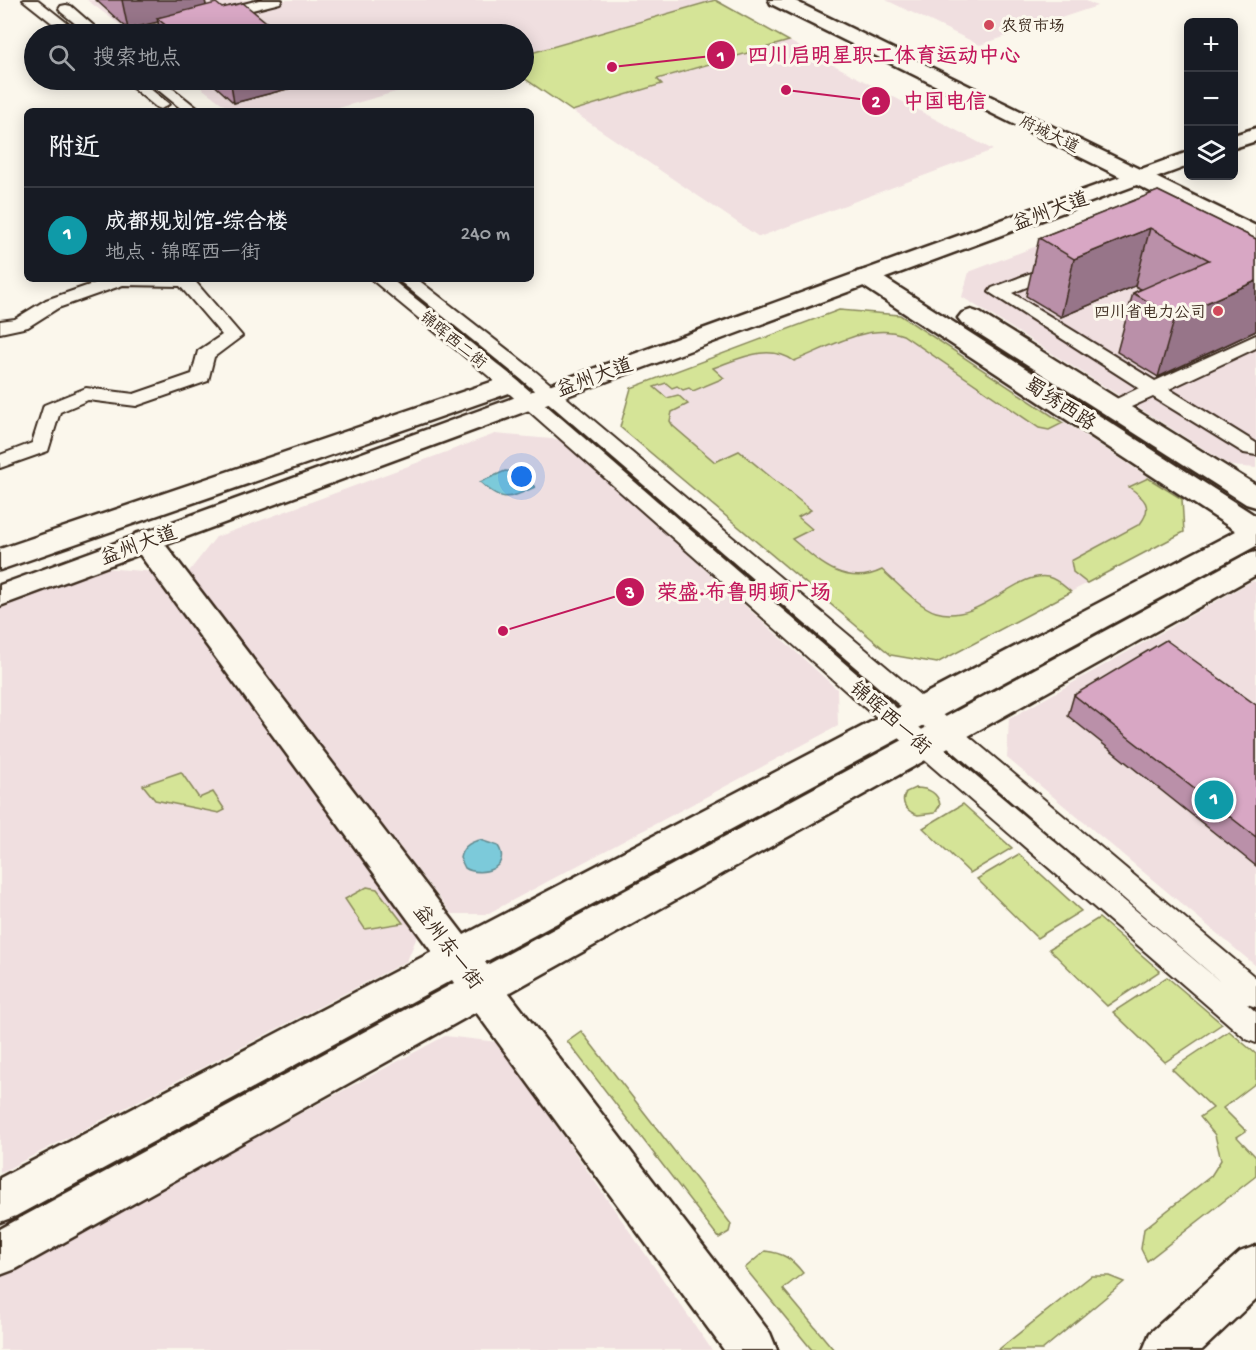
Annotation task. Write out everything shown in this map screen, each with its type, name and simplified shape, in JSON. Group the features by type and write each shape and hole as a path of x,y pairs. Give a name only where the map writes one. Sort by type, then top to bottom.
{"main road":[{"name":"府城大道","path":"778,0 1113,164 1139,166 1256,235"},
{"path":"823,0 865,21"},
{"path":"1238,119 1256,113"},
{"path":"1238,140 1256,134"},
{"name":"益州大道","path":"0,596 147,541 529,388 1113,164"},
{"name":"益州大道","path":"0,560 866,277 1139,166 1180,168"},
{"name":"蜀绣西路","path":"891,267 1256,498"},
{"name":"蜀绣西路","path":"866,277 1256,532"},
{"path":"923,728 1256,532"},
{"name":"益州东一街","path":"147,541 469,974 753,1350"},
{"path":"0,1252 469,974 923,728 1256,562"},
{"path":"0,1201 469,974"},
{"path":"1167,1350 1256,1268"}],"street":[{"path":"30,0 61,24"},
{"path":"55,0 84,24"},
{"path":"182,24 274,0"},
{"path":"143,90 166,108"},
{"path":"166,90 189,108"},
{"path":"1071,262 998,292 1251,449 1256,449"},
{"path":"0,327 21,323 52,304 115,282"},
{"path":"0,462 41,447 51,409 86,394 136,400 201,377 205,355 233,336 187,282"},
{"name":"锦晖西二街","path":"384,282 529,388"},
{"name":"锦晖西二街","path":"409,282 529,388"},
{"path":"1113,408 1256,341"},
{"name":"锦晖西一街","path":"529,388 923,728 1256,1030"},
{"name":"锦晖西一街","path":"923,728 1256,995"}],"shaded area":[{"path":"87,0 715,0 534,52 534,24 119,24"},
{"name":"农贸市场","path":"886,0 1084,0 1097,6 980,45"},
{"path":"789,41 993,150 759,237 572,111 662,84 656,80"},
{"path":"204,90 403,90 339,108 228,108"},
{"path":"1094,224 1256,283 1256,468 1231,466 962,297 969,272"},
{"path":"839,310 900,315 1182,499 1184,532 937,663 891,655 620,427 631,388"},
{"path":"495,434 562,440 837,689 838,726 487,914 452,914 187,574 216,537"},
{"path":"104,568 156,572 421,927 407,961 0,1173 0,607"},
{"path":"1252,581 1256,582 1256,966 1007,758 1009,719"},
{"path":"445,1036 498,1042 712,1350 0,1350 0,1274"}],"green space":[{"path":"715,0 789,41 657,79 662,84 572,111 534,85 534,52"},
{"path":"839,310 900,315 1063,423 1049,430 1039,428 903,335 890,332 862,334 794,361 774,353 743,357 713,368 724,378 693,391 689,388 683,390 677,386 672,388 666,383 654,387 667,398 678,395 688,404 672,412 670,421 715,462 739,451 811,510 798,517 812,529 792,539 833,570 856,576 869,575 882,570 922,605 936,612 952,614 982,605 1036,577 1051,578 1071,592 937,663 891,655 620,427 631,388"},
{"path":"1148,478 1182,499 1184,532 1087,583 1073,572 1071,561 1140,524 1147,507 1143,499 1129,487"},
{"path":"181,772 199,798 213,792 225,810 219,813 155,800 143,785"},
{"path":"915,788 928,790 937,797 940,805 935,813 918,815 906,807 904,796 906,792"},
{"path":"963,804 1012,848 970,873 923,828"},
{"path":"1019,854 1081,911 1037,938 977,879"},
{"path":"367,887 377,889 403,923 365,929 345,899"},
{"path":"1099,918 1160,971 1107,1006 1049,949"},
{"path":"1167,977 1222,1024 1165,1062 1113,1012"},
{"path":"581,1031 731,1224 729,1232 719,1238 567,1041"},
{"path":"1229,1031 1256,1054 1256,1083 1223,1108 1246,1131 1237,1137 1256,1157 1256,1176 1147,1261 1141,1249 1144,1229 1211,1176 1221,1160 1215,1135 1200,1117 1213,1108 1172,1069"},
{"path":"765,1251 787,1258 803,1273 783,1289 834,1350 812,1350 745,1268"},
{"path":"1091,1276 1109,1276 1124,1282 1042,1350 998,1350"}],"water":[{"path":"505,471 518,472 535,487 506,497 494,493 480,482"},
{"path":"480,840 498,846 501,860 493,869 472,871 465,868 460,858 461,854 467,846"}],"building":[{"path":"216,3 222,8 243,3 269,24 164,24 157,18"},
{"path":"1158,191 1256,239 1256,281 1175,317 1133,293 1209,260 1150,228 1074,259 1039,238"},
{"path":"1166,640 1256,705 1256,837 1074,695"}],"place":[{"name":"农贸市场","path":"989,25"},
{"name":"四川启明星职工体育运动中心","path":"612,67"},
{"name":"中国电信","path":"786,90"},
{"name":"四川省电力公司","path":"1218,311"},
{"name":"荣盛·布鲁明顿广场","path":"503,631"},
{"name":"成都规划馆-综合楼","path":"1214,800"}]}
